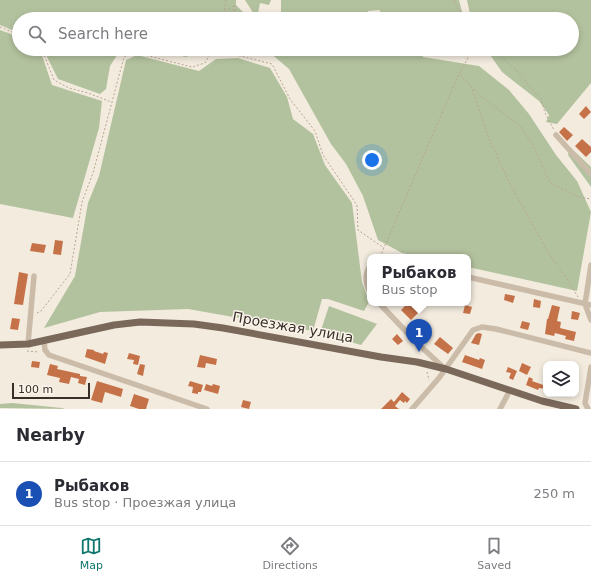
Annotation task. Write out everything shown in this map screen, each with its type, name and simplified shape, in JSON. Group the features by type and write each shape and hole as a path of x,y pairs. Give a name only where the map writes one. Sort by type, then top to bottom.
{"main road":[{"name":"Проезжая улица","path":"0,345 28,344 114,325 140,322 172,322 223,328 417,362 446,369 542,401 576,409"}],"street":[{"path":"556,135 591,174"},
{"path":"591,265 582,303 591,320"},
{"path":"367,270 367,283"},
{"path":"28,344 34,276"},
{"path":"471,278 591,305"},
{"path":"382,306 415,341 446,369"},
{"path":"412,409 446,369 468,335 473,330 482,327 591,353"},
{"path":"44,341 45,350 49,355 207,409"},
{"path":"588,409 585,403 591,367"},
{"path":"500,409 510,390"}],"path":[{"path":"226,0 224,11 236,5"},
{"path":"454,0 460,12"},
{"path":"232,12 236,5"},
{"path":"235,12 236,5"},
{"path":"0,27 12,32"},
{"path":"44,56 54,80 69,88 88,92 112,102"},
{"path":"30,316 41,311 70,274 82,202 93,173 124,56"},
{"path":"149,56 192,67 205,63 208,56"},
{"path":"240,56 272,64 290,99 315,131 323,155 357,205 358,230 384,248"},
{"path":"381,254 468,56"},
{"path":"501,56 515,69 541,99 545,113 556,135"},
{"path":"459,74 471,86 520,126 534,147 550,183 579,197 591,199"},
{"path":"471,86 488,136 510,184 551,257 582,303"},
{"path":"426,369 431,388"}],"green space":[{"path":"0,0 236,0 236,5 243,12 12,12 12,30 0,25"},
{"path":"245,0 271,0 269,5 260,3 258,12 253,12"},
{"path":"281,0 459,0 462,12 380,12 380,10 368,12 281,12"},
{"path":"467,0 591,0 591,83 557,124 546,122 549,115 539,101 502,72 491,56 579,56 579,12 470,12"},
{"path":"0,30 12,34 12,56 42,56 52,85 102,101 99,128 73,218 0,204"},
{"path":"46,56 116,56 110,66 106,89 100,94 58,79"},
{"path":"135,56 141,56 199,71 216,59 238,58 270,68 287,97 293,119 313,134 325,165 352,203 362,282 367,296 367,306 364,311 328,299 322,299 313,331 188,309 100,312 44,328 75,276 88,203 99,176 126,60"},
{"path":"274,56 423,56 479,66 509,90 529,114 556,155 577,181 591,212 577,291 471,268 471,254 407,254 402,253 378,240 363,196 346,164 331,144 289,69"},
{"path":"570,147 591,167 591,187 568,155"},
{"path":"329,306 377,324 361,345 320,333"},
{"path":"12,403 65,409 0,408 0,404"}],"building":[{"path":"586,106 591,112 584,119 579,114"},
{"path":"564,127 573,135 567,141 559,132"},
{"path":"582,139 591,147 591,152 586,157 575,146"},
{"path":"55,240 63,241 61,255 53,254"},
{"path":"32,243 46,245 44,253 30,251"},
{"path":"19,272 28,274 23,305 14,304"},
{"path":"505,294 515,296 513,303 504,300"},
{"path":"534,299 541,301 540,308 533,307"},
{"path":"552,305 560,307 557,321 561,322 560,328 576,332 574,341 565,339 566,336 555,333 554,336 545,334 547,319"},
{"path":"405,306 413,306 419,312 411,320 401,310"},
{"path":"465,306 472,307 470,314 463,313"},
{"path":"572,311 580,313 578,320 571,319"},
{"path":"12,318 20,319 18,330 10,329"},
{"path":"522,321 530,323 528,330 520,328"},
{"path":"397,334 403,341 398,345 392,339"},
{"path":"476,334 482,334 479,345 471,343"},
{"path":"440,337 453,348 448,354 434,344"},
{"path":"87,349 103,354 104,352 108,353 105,364 85,357"},
{"path":"129,353 140,356 138,365 133,364 134,360 127,359"},
{"path":"200,355 217,359 216,365 206,363 205,368 197,367"},
{"path":"465,355 479,360 480,358 485,360 482,369 462,362"},
{"path":"32,361 40,362 39,368 31,367"},
{"path":"522,363 531,367 527,375 519,371"},
{"path":"50,364 58,366 57,369 87,377 85,385 78,383 79,379 71,377 69,384 59,382 60,378 47,375"},
{"path":"140,364 145,365 143,376 137,374"},
{"path":"508,367 517,371 513,380 509,378 511,373 506,372"},
{"path":"529,377 533,379 532,381 543,385 543,389 539,388 538,390 526,385"},
{"path":"97,381 123,389 121,397 105,392 102,403 91,400"},
{"path":"190,381 203,385 201,392 198,392 198,394 192,393 193,387 188,386"},
{"path":"206,384 220,386 218,394 204,390"},
{"path":"402,392 410,399 407,403 400,400 395,406 399,409 381,409 391,399 394,402"},
{"path":"134,394 149,399 146,409 139,409 130,406"},
{"path":"243,400 251,402 249,409 241,407"}],"place":[{"name":"Рыбаков","path":"419,352"}]}
